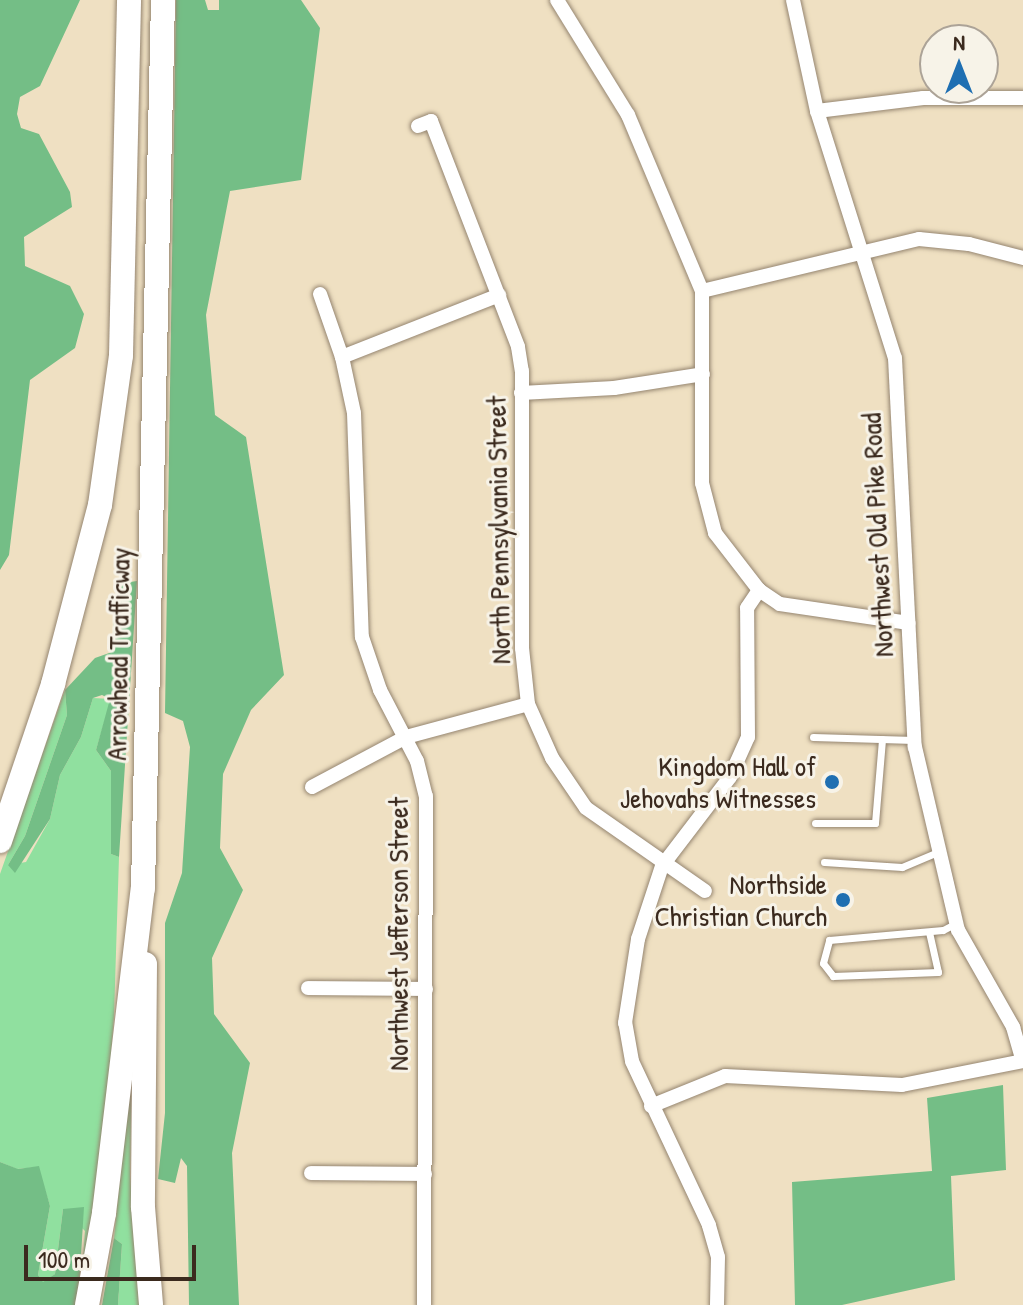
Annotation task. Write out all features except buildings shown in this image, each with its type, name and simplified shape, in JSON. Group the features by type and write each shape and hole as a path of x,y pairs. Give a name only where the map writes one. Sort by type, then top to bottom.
{"highway":[{"name":"Arrowhead Trafficway","path":"0,841 53,684 100,505 121,355 129,0"},
{"name":"Arrowhead Trafficway","path":"87,1305 104,1213 143,888 163,0"},
{"path":"143,888 143,1207 151,1305"}],"street":[{"path":"557,0 628,115 702,291 705,506 724,546 759,590 780,604 809,612 909,623"},
{"name":"Northwest Old Pike Road","path":"793,0 817,111 864,249 895,358 914,740 957,923 1013,1027 1023,1061"},
{"path":"817,111 923,98 1023,98"},
{"name":"North Pennsylvania Street","path":"418,126 431,121 518,347 522,648 528,704 552,758 586,808 662,866 705,891"},
{"path":"702,291 864,249 919,239 944,240 1023,258"},
{"name":"Northwest Jefferson Street","path":"320,294 342,357 357,444 362,637 380,690 406,737 426,796 424,1305"},
{"path":"342,357 499,295"},
{"path":"521,393 614,388 703,374"},
{"path":"717,1305 718,1257 709,1225 632,1061 625,1023 638,939 662,866 730,777 748,737 747,608 759,590"},
{"path":"312,787 406,737 528,704"},
{"path":"308,988 426,989"},
{"path":"651,1106 725,1076 902,1085 1023,1061"},
{"path":"311,1173 425,1174"}],"lane":[{"path":"813,737 914,740"},
{"path":"815,823 875,823 882,739"},
{"path":"824,862 902,867 940,851"},
{"path":"929,932 938,972 833,976 823,963 829,940 929,932 957,923"}],"green space":[{"path":"0,0 80,0 40,86 20,97 17,114 21,128 39,134 70,192 72,207 24,237 25,266 70,286 84,314 75,348 30,380 9,555 0,570"},
{"path":"176,0 205,0 208,10 219,10 219,0 301,0 320,28 301,180 230,191 206,315 215,415 246,437 284,675 251,710 223,774 220,848 243,890 212,958 214,1014 250,1063 232,1153 239,1305 189,1305 187,1166 181,1158 175,1183 158,1179 165,1113 165,923 182,873 190,747 183,721 165,713"},
{"path":"137,581 119,857 111,854 111,771 96,750 110,699 102,695 93,698 81,737 60,775 50,819 15,873 8,865 25,836 67,715 65,690 95,658 112,652 115,602 123,583"},
{"path":"65,690 67,715 25,836 8,865 26,862 50,819 60,775 81,737 93,698 111,699 96,750 111,771 111,854 119,857 114,1016 107,1108 81,1291 85,1231 63,1209 55,1274 43,1283 38,1275 50,1206 38,1167 17,1169 0,1162 0,874"},
{"path":"132,1058 130,1175 139,1305 118,1305 122,1244 114,1238"},
{"path":"1003,1085 1006,1170 951,1176 955,1280 842,1305 795,1305 792,1182 932,1171 927,1098"},
{"path":"0,1162 18,1169 39,1166 50,1206 38,1275 43,1282 55,1274 63,1209 84,1207 78,1305 0,1305"},
{"path":"114,1238 122,1244 118,1305 102,1305"}],"place":[{"name":"Kingdom Hall of Jehovahs Witnesses","path":"832,782"},
{"name":"Northside Christian Church","path":"843,900"}]}
